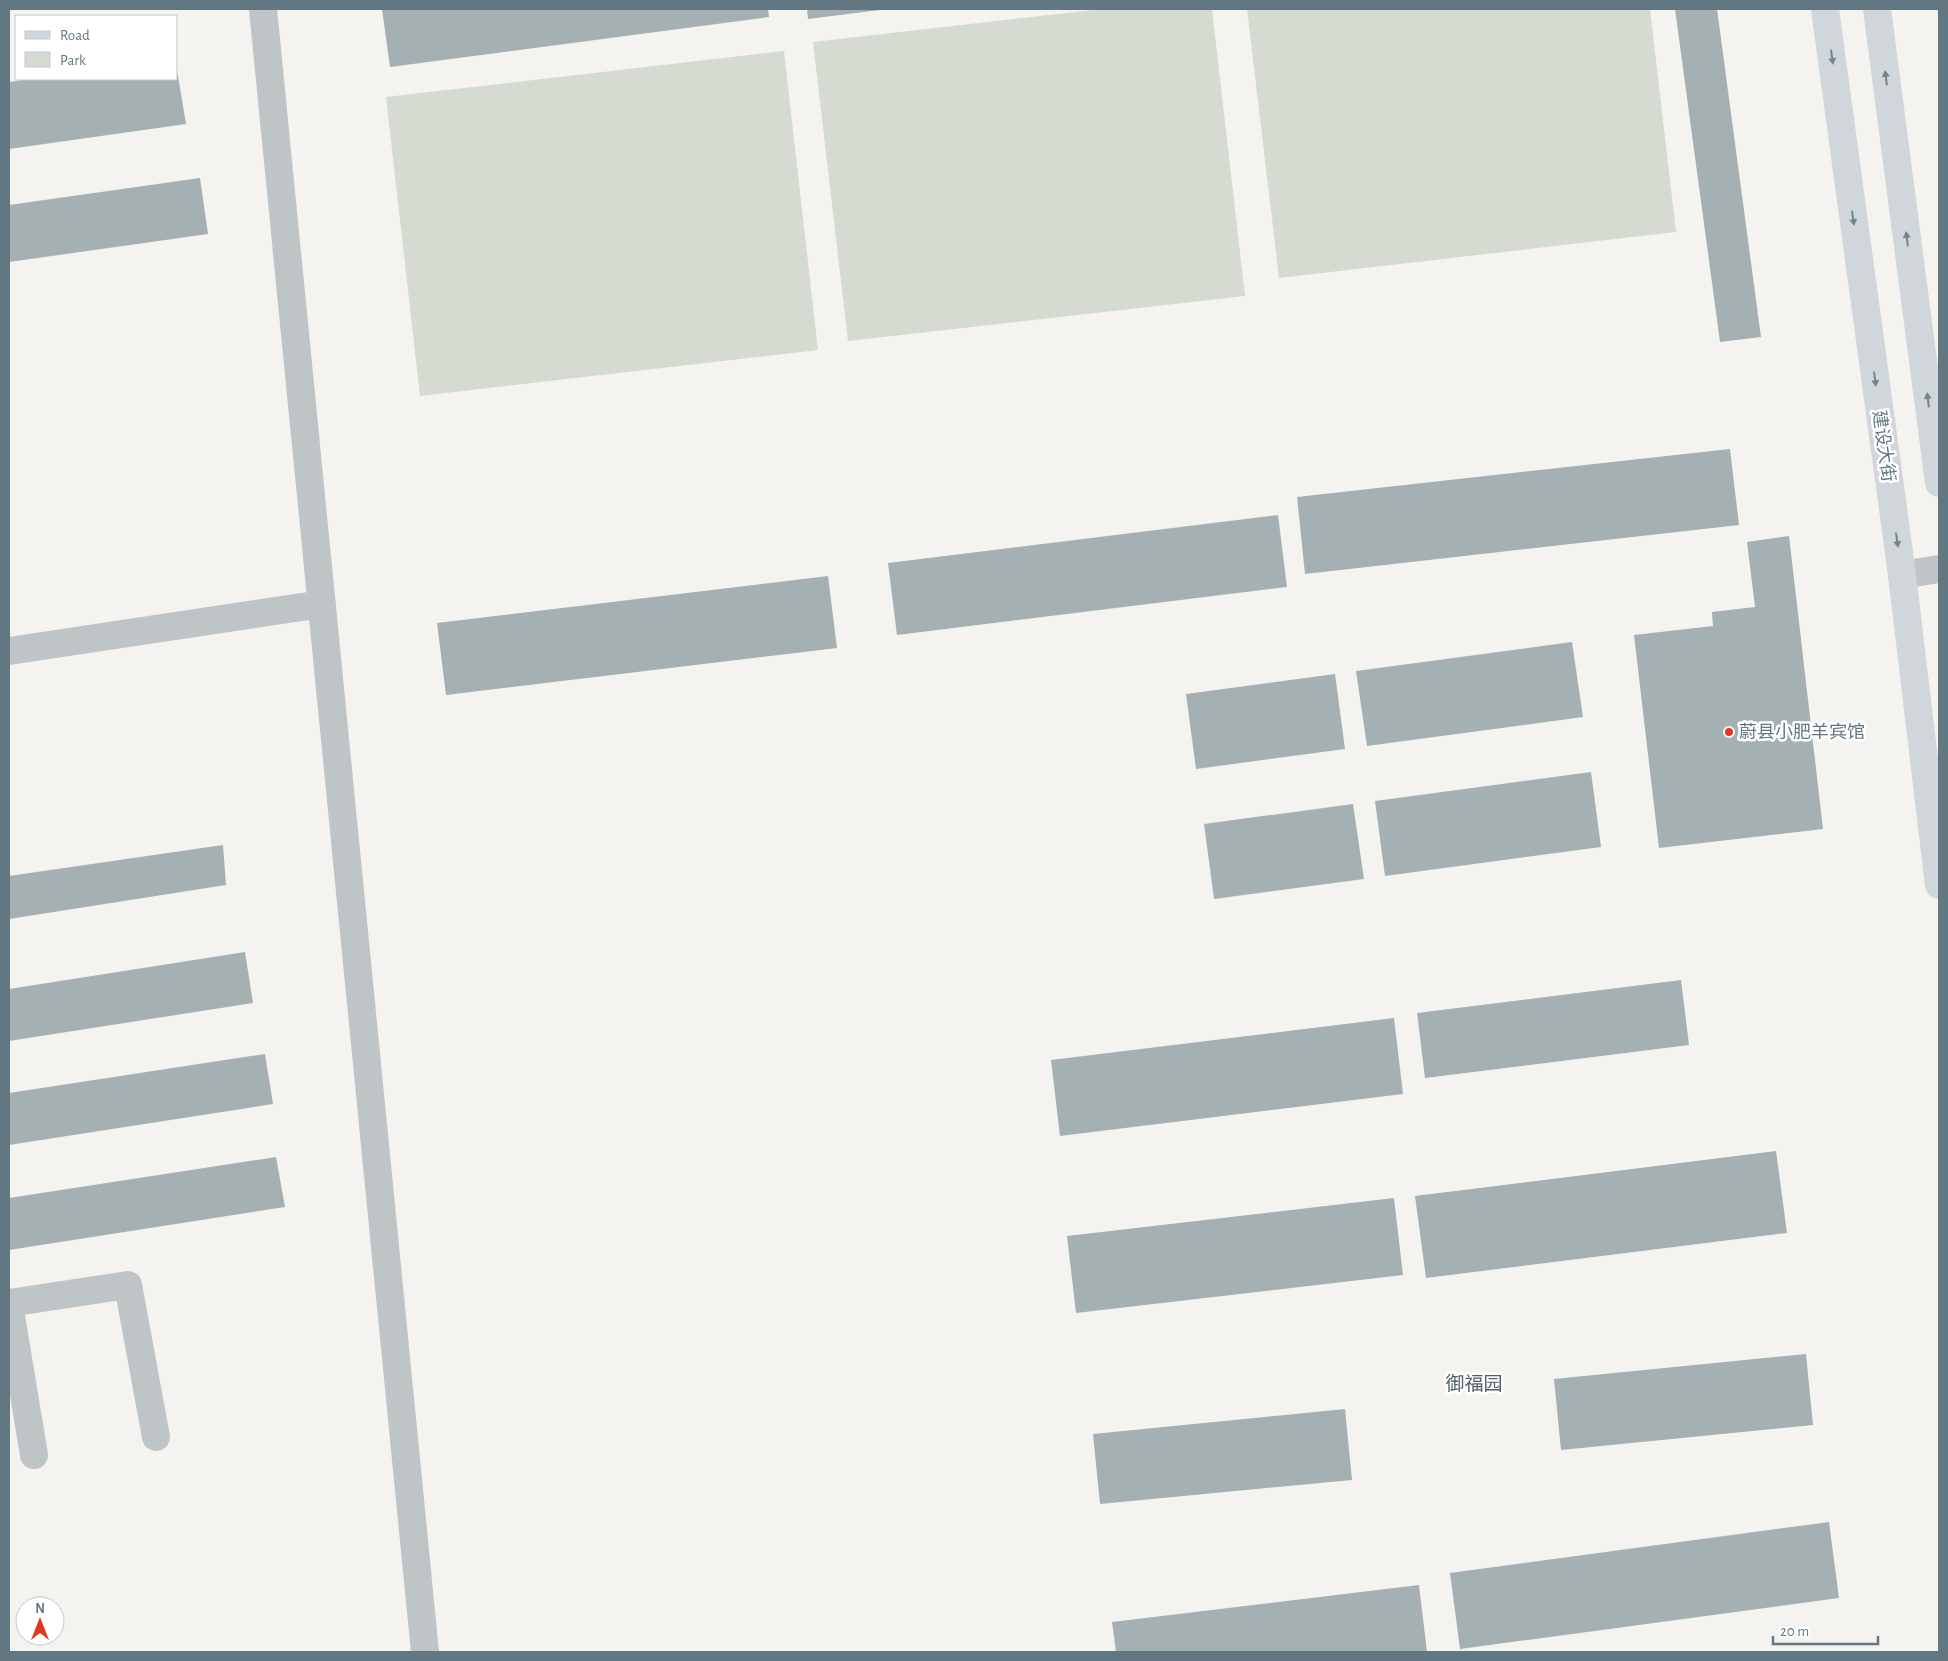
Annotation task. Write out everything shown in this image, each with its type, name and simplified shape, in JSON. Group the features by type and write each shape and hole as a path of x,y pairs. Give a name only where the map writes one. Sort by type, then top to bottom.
{"main road":[{"name":"建设大街","path":"1825,9 1902,575 1939,884"},
{"path":"1877,9 1939,483"}],"street":[{"path":"263,9 425,1652"},
{"path":"1902,575 1939,569"},
{"path":"9,651 322,604"},
{"path":"34,1455 9,1304 128,1285 156,1437"}],"green space":[{"path":"1102,9 1212,9 1245,296 848,341 813,42"},
{"path":"1247,9 1650,9 1676,232 1279,278"},
{"path":"784,51 818,350 420,396 386,97"}],"building":[{"path":"382,9 768,9 769,17 390,67"},
{"path":"807,9 880,9 880,10 808,19"},
{"path":"1675,9 1717,9 1761,337 1720,342"},
{"path":"178,76 186,124 9,149 9,82 24,80 178,80"},
{"path":"200,178 208,234 9,262 9,205"},
{"path":"1730,449 1739,525 1305,574 1297,497"},
{"path":"1278,515 1287,587 897,635 888,563"},
{"name":"蔚县小肥羊宾馆","path":"1789,536 1823,829 1659,848 1634,635 1713,626 1712,612 1755,607 1747,542"},
{"path":"828,576 837,648 446,695 437,623"},
{"path":"1572,642 1583,717 1367,746 1356,671"},
{"path":"1335,674 1345,749 1196,769 1186,694"},
{"path":"1591,772 1601,847 1385,876 1375,801"},
{"path":"1353,804 1364,879 1214,899 1204,824"},
{"path":"223,845 226,885 9,919 9,876"},
{"path":"245,952 253,1003 9,1041 9,989"},
{"path":"1681,980 1689,1045 1425,1078 1417,1013"},
{"path":"1394,1018 1403,1094 1060,1136 1051,1060"},
{"path":"265,1054 273,1104 9,1145 9,1093"},
{"path":"1776,1151 1787,1233 1426,1278 1415,1196"},
{"path":"276,1157 285,1207 9,1250 9,1198"},
{"path":"1394,1198 1403,1275 1076,1313 1067,1236"},
{"path":"1806,1354 1813,1425 1561,1450 1554,1379"},
{"path":"1345,1409 1352,1480 1100,1504 1093,1434"},
{"path":"1829,1522 1839,1598 1460,1649 1450,1573"},
{"path":"1419,1585 1427,1652 1116,1652 1112,1622"}],"place":[{"name":"蔚县小肥羊宾馆","path":"1729,732"}],"district":[{"name":"御福园","path":"1474,1383"}]}
